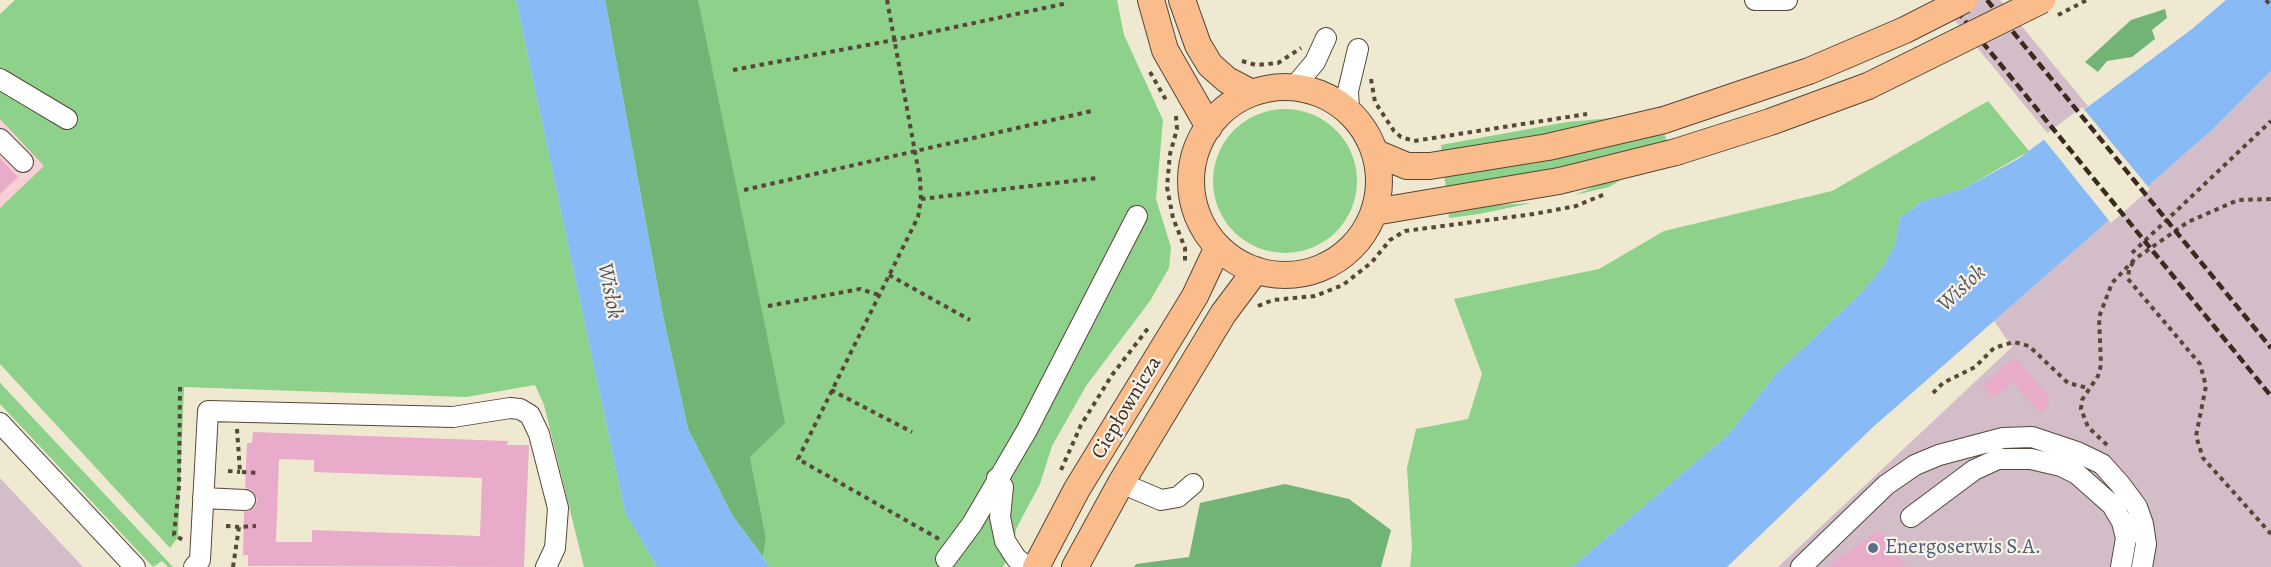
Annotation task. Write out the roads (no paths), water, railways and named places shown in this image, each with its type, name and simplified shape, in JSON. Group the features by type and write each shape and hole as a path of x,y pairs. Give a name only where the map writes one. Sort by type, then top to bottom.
{"main road":[{"path":"1151,0 1165,50 1209,128"},
{"path":"1182,0 1198,45 1210,65 1227,80 1252,93"},
{"path":"1376,153 1407,166 1430,166 1548,147 1664,120 1809,71 1905,30 1965,0"},
{"path":"1374,212 1558,181 1676,152 1770,122 1868,86 2042,0"},
{"path":"1273,87 1294,87 1324,94 1349,111 1365,130 1376,153 1379,183 1374,212 1360,238 1340,258 1313,271 1285,275 1256,270 1229,258 1217,249 1202,227 1193,194 1192,176 1197,151 1220,113 1252,93 1273,87"},
{"name":"Ciepłownicza","path":"1036,567 1077,489 1195,296 1217,249"},
{"name":"Ciepłownicza","path":"1075,567 1121,483 1223,314 1256,270"}],"street":[{"path":"1755,0 1787,0"},
{"path":"1294,87 1323,46"},
{"path":"1349,111 1348,91 1355,57"},
{"path":"0,79 67,119"},
{"path":"0,139 23,162"},
{"path":"950,554 972,524 1027,430 1137,216"},
{"path":"194,567 200,560 208,411 453,417 520,409 530,415 539,434 558,508 555,548 546,567"},
{"path":"0,423 135,567"},
{"path":"1802,567 1886,485 1915,465 1939,455 2003,438 2032,437 2077,452 2102,464 2120,484 2136,507 2143,524 2146,544 2142,567"},
{"path":"1911,517 1974,470 1998,459 2031,459 2061,466 2077,474 2112,505 2122,522 2126,538 2121,567"},
{"path":"997,478 1003,486 1000,517 1005,541 1016,558 1027,567"},
{"path":"1121,483 1161,500 1178,497 1193,484"},
{"path":"203,498 245,500"}],"water":[{"name":"Wisłok","path":"516,0 605,0 663,316 688,429 732,515 770,567 657,567 625,512"},
{"name":"Wisłok","path":"2226,0 2271,0 2271,71 2213,129 1872,428 1727,567 1572,567 1728,435 1776,374 1858,296 1883,267 1895,245 1900,218 1921,202 1965,188 2018,159 2192,29"}],"railway":[{"path":"1948,0 2271,396"},
{"path":"1987,0 2271,348"}],"place":[{"name":"Energoserwis S.A.","path":"1873,548"}]}
